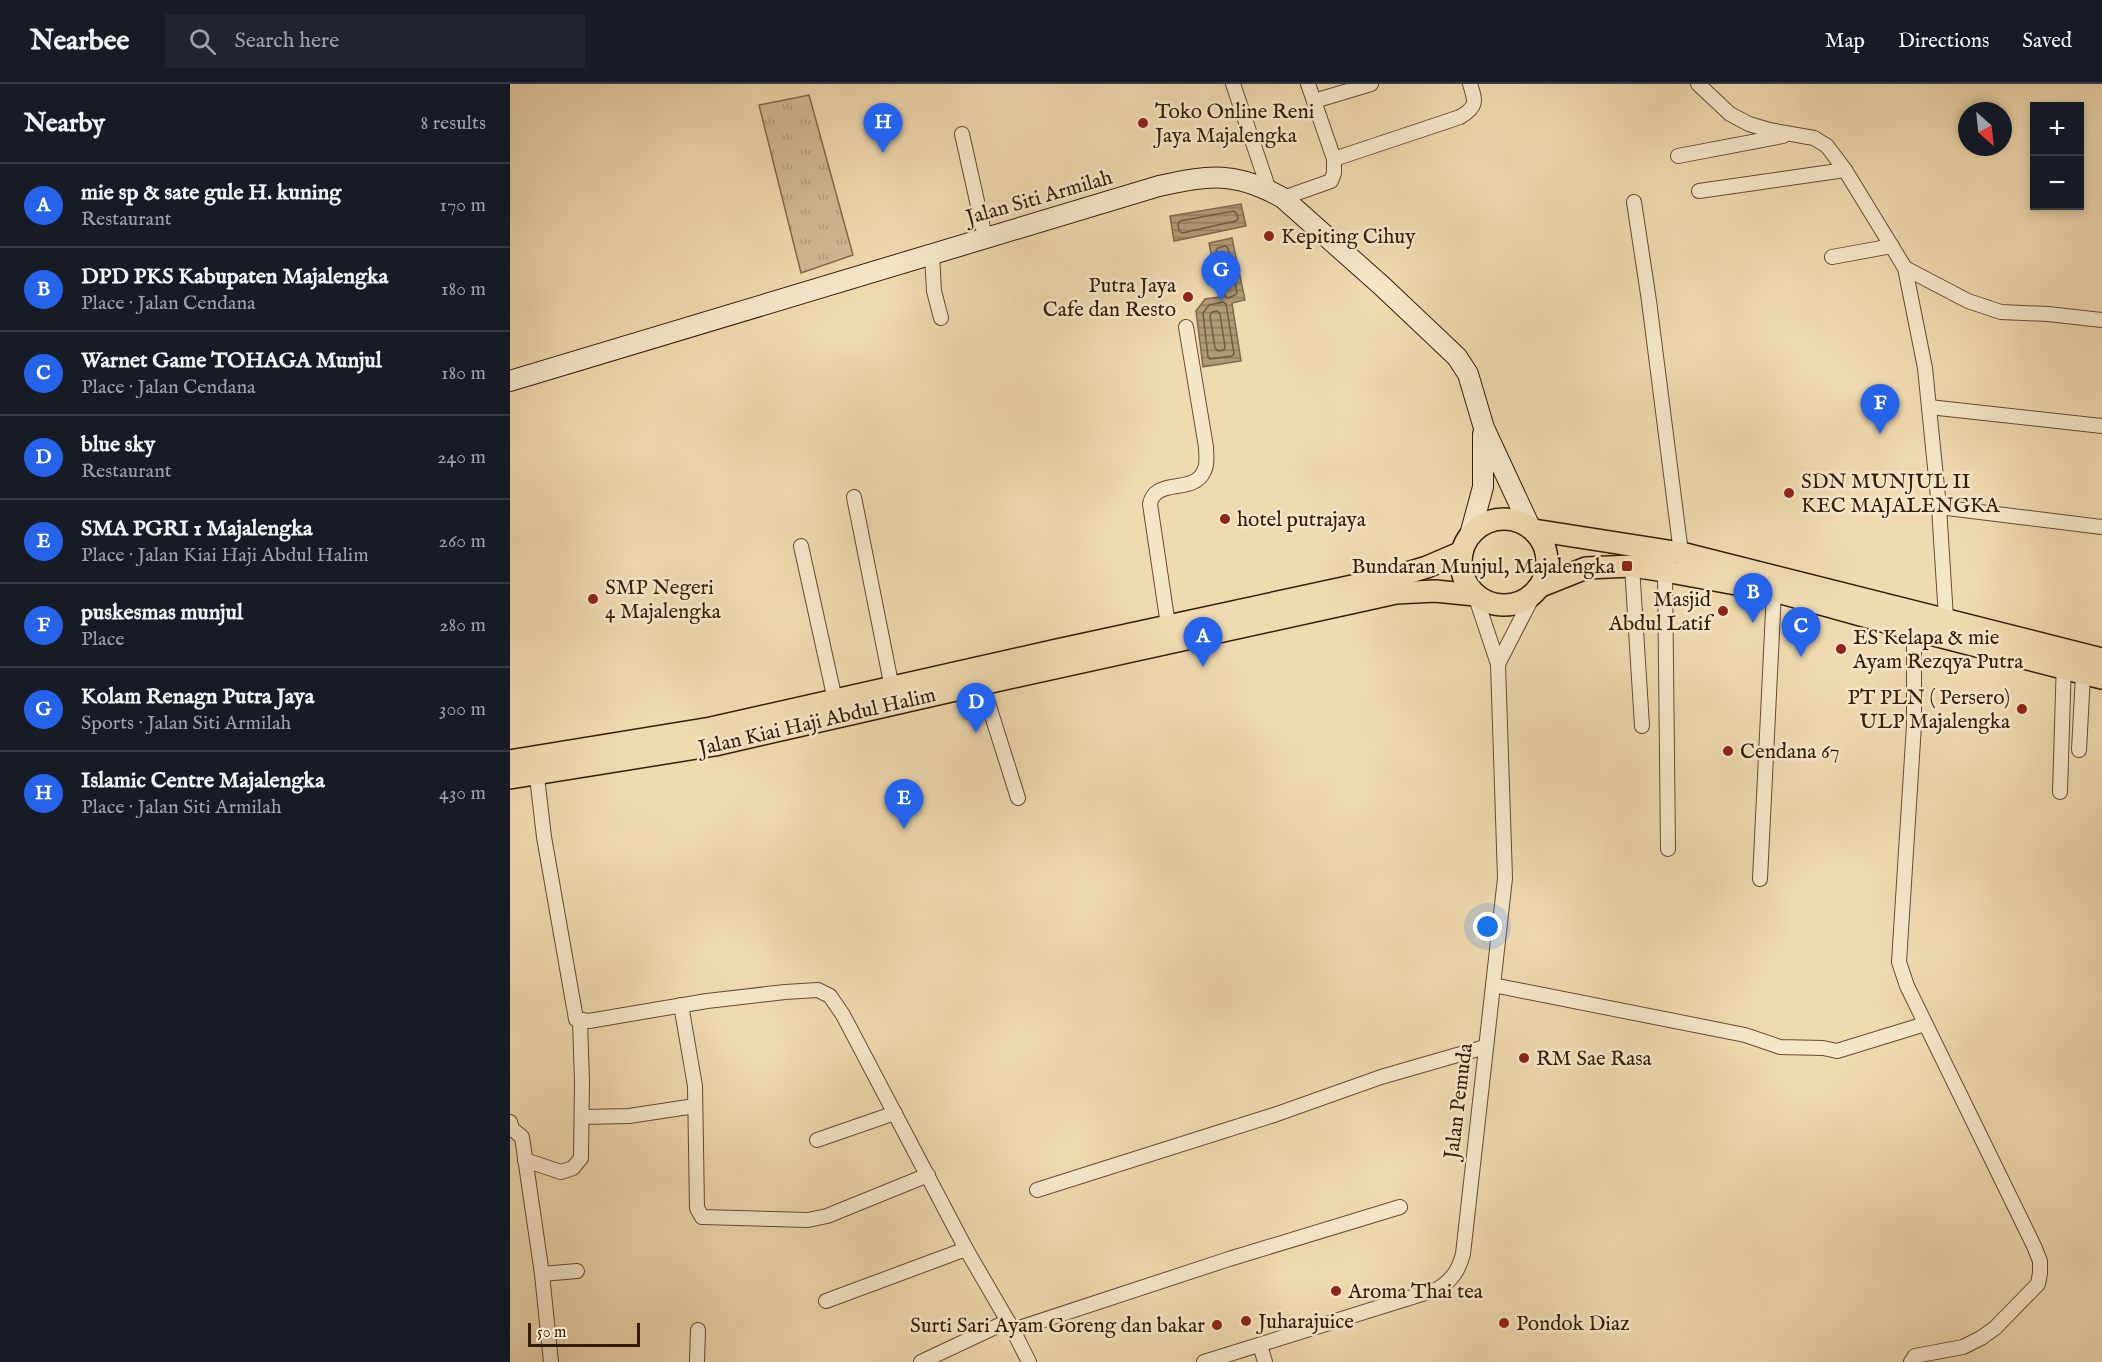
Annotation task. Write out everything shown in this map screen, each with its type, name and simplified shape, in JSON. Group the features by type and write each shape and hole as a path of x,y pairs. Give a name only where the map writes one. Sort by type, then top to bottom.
{"main road":[{"name":"Jalan Siti Armilah","path":"510,381 985,237 1159,186 1203,177 1237,179 1276,194 1382,286 1457,357 1468,374 1484,428"},
{"path":"1484,428 1532,529 1545,546 1548,566 1537,590"},
{"path":"1484,428 1483,487 1460,564 1462,576 1475,595 1494,604 1515,604 1537,590 1586,568 1632,566 1774,591 1914,630 2078,668 2102,659"},
{"path":"1466,543 1483,524 1499,519 1515,520 1532,529 1681,553 1946,618 2078,668"},
{"name":"Jalan Kiai Haji Abdul Halim","path":"510,778 535,765 1394,577 1427,567 1466,543"},
{"name":"Jalan Kiai Haji Abdul Halim","path":"510,761 535,765 715,745 1396,593 1435,591 1475,595"}],"street":[{"path":"1233,84 1276,194 1330,181 1334,173 1334,159 1308,84"},
{"path":"1314,101 1371,84"},
{"path":"1334,159 1460,117 1469,112 1474,104 1470,84"},
{"path":"1698,84 1730,114 1768,130 1820,140 1827,146 1845,170 1905,268 1925,369 1939,507 1946,618"},
{"path":"962,134 985,237"},
{"path":"1678,156 1794,134"},
{"path":"1699,191 1845,170"},
{"path":"1634,202 1681,553"},
{"path":"1832,257 1892,246"},
{"path":"932,254 934,291 941,318"},
{"path":"1905,268 1968,301 2001,312 2102,320"},
{"path":"1168,625 1151,498 1162,489 1191,484 1204,472 1206,461 1206,447 1186,327"},
{"path":"1929,407 2102,426"},
{"path":"854,497 892,688"},
{"path":"1939,507 2102,527"},
{"path":"801,546 835,700"},
{"path":"1632,566 1642,726"},
{"path":"1665,571 1668,849"},
{"path":"1498,664 1537,590"},
{"path":"1760,879 1774,591"},
{"path":"1475,595 1498,664"},
{"path":"1911,1362 1915,1356 1963,1347 1981,1338 1995,1328 2037,1284 2040,1273 2040,1261 2034,1246 1902,976 1899,962 1914,725 1914,630"},
{"name":"Jalan Pemuda","path":"1204,1362 1438,1289 1455,1274 1463,1254 1505,878 1498,664"},
{"path":"2078,668 2079,750"},
{"path":"2060,792 2078,668"},
{"path":"982,684 1018,798"},
{"path":"535,765 544,837 574,1016 580,1021 785,992 818,990 830,996 843,1015 966,1249 1011,1326 1029,1362"},
{"path":"1493,985 1745,1035 1780,1047 1823,1048 1837,1051 1925,1024"},
{"path":"681,1005 695,1086 697,1208 702,1217 808,1220 827,1216 928,1175"},
{"path":"525,1160 561,1172 573,1168 582,1155 580,1021"},
{"path":"1037,1190 1274,1115 1381,1077 1485,1047"},
{"path":"582,1117 629,1116 695,1106"},
{"path":"817,1140 895,1113"},
{"path":"510,1122 512,1129 522,1137 542,1274 551,1362"},
{"path":"921,1362 1011,1326 1400,1206"},
{"path":"826,1301 966,1249"},
{"path":"542,1274 577,1271"},
{"path":"697,1362 698,1330"},
{"path":"1260,1345 1265,1362"}],"green space":[{"path":"809,95 853,255 801,273 759,105"}],"water":[{"path":"1241,204 1246,226 1174,241 1170,216"},
{"path":"1232,238 1245,300 1232,303 1241,361 1203,367 1196,311 1205,299 1219,297 1209,243"}],"place":[{"name":"Toko Online Reni Jaya Majalengka","path":"1143,123"},
{"name":"Islamic Centre Majalengka","path":"883,153"},
{"name":"Kepiting Cihuy","path":"1269,236"},
{"name":"Putra Jaya Cafe dan Resto","path":"1188,297"},
{"name":"Kolam Renagn Putra Jaya","path":"1221,301"},
{"name":"puskesmas munjul","path":"1880,434"},
{"name":"SDN MUNJUL II KEC MAJALENGKA","path":"1789,493"},
{"name":"hotel putrajaya","path":"1225,519"},
{"name":"Bundaran Munjul, Majalengka","path":"1627,566"},
{"name":"SMP Negeri 4 Majalengka","path":"593,599"},
{"name":"Masjid Abdul Latif","path":"1723,611"},
{"name":"DPD PKS Kabupaten Majalengka","path":"1753,623"},
{"name":"ES Kelapa & mie Ayam Rezqya Putra","path":"1841,649"},
{"name":"Warnet Game TOHAGA Munjul","path":"1801,657"},
{"name":"mie sp & sate gule H. kuning","path":"1203,667"},
{"name":"PT PLN ( Persero) ULP Majalengka","path":"2022,709"},
{"name":"blue sky","path":"976,733"},
{"name":"Cendana 67","path":"1728,751"},
{"name":"SMA PGRI 1 Majalengka","path":"904,829"},
{"name":"RM Sae Rasa","path":"1524,1058"},
{"name":"Aroma Thai tea","path":"1336,1291"},
{"name":"Juharajuice","path":"1246,1321"},
{"name":"Pondok Diaz","path":"1504,1323"},
{"name":"Surti Sari Ayam Goreng dan bakar","path":"1217,1325"}]}
